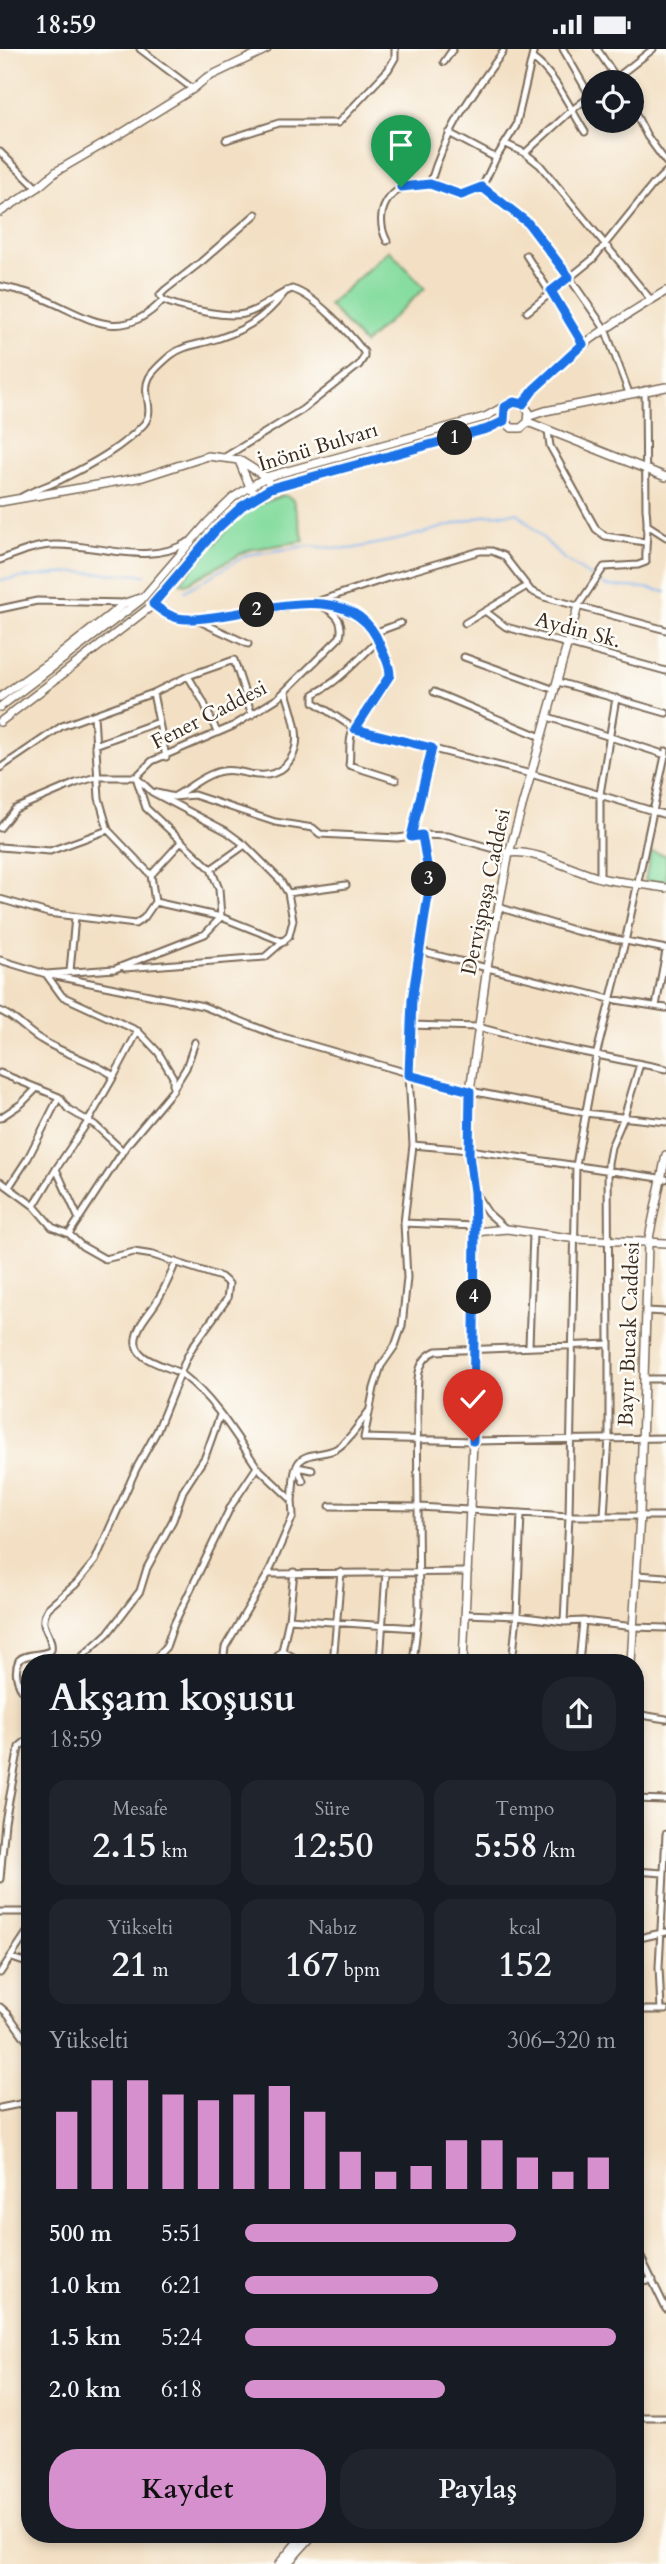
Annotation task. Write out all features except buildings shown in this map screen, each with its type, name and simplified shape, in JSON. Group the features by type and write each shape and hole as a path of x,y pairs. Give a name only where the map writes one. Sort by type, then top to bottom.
{"street":[{"path":"140,49 193,89"},
{"path":"0,212 37,188 57,171 193,89 206,78 267,49"},
{"path":"226,140 279,123 338,124 388,70 395,58 395,49"},
{"path":"444,62 453,49"},
{"path":"387,241 381,231 380,213 401,187 430,184 461,195 482,187 520,115 534,49"},
{"path":"563,49 581,78"},
{"path":"597,49 611,70"},
{"path":"629,70 653,49"},
{"path":"430,184 449,133 463,106 503,52"},
{"path":"532,58 540,63 581,125"},
{"path":"525,153 581,103"},
{"path":"644,130 666,162"},
{"path":"449,133 496,158"},
{"path":"506,143 540,165 651,300"},
{"path":"0,152 37,188"},
{"path":"527,312 593,259 666,172"},
{"path":"482,187 528,223 569,277 605,329 629,393"},
{"path":"225,457 302,410 359,365 364,357 358,344 312,300 292,289 245,314 231,315 163,300 160,295 165,290 256,214"},
{"path":"526,255 583,344"},
{"path":"0,286 36,295 101,324 120,325 136,321 153,311 163,300"},
{"path":"18,499 65,478 118,446 148,417 150,409 146,388 148,378 154,371 181,349 225,336 258,320 266,315 286,291"},
{"path":"523,404 534,389 583,344 666,291"},
{"path":"529,419 545,411 666,387"},
{"path":"578,606 604,567 646,562 645,542 649,526 646,510 645,390"},
{"path":"504,421 503,412 510,403 523,404 527,407 529,419 548,431 666,477"},
{"name":"İnönü Bulvarı","path":"0,708 143,597 234,497 266,477 485,417 510,403"},
{"name":"İnönü Bulvarı","path":"0,722 153,604 216,530 257,496 271,488 487,429 504,421 516,429 529,419"},
{"path":"548,431 550,446 596,529 605,535 645,542"},
{"path":"0,502 143,477 208,456 239,460 266,477 271,488"},
{"path":"239,460 250,487 257,496"},
{"path":"649,526 666,537"},
{"path":"0,560 48,545 148,552 181,546 194,539"},
{"path":"316,602 480,551 492,551 503,556 531,591 544,597 666,630"},
{"path":"465,623 527,586"},
{"path":"1,696 125,603 143,597 144,605 153,604 167,615 185,619 316,602 358,616 379,641 390,667 390,675 350,736 349,765 396,780"},
{"path":"0,609 37,601 125,603"},
{"name":"Fener Caddesi","path":"0,828 15,809 46,794 96,776 136,777 152,761 166,757 252,715 286,692 295,679 340,637 341,622 336,613 316,602"},
{"name":"Dervişpaşa Caddesi","path":"464,1654 473,1441 475,1229 469,1150 470,1091 487,967 509,853 578,606"},
{"name":"Aydin Sk.","path":"485,611 506,627 666,671"},
{"path":"195,619 248,644"},
{"path":"374,633 401,622"},
{"path":"379,641 345,675 314,694 314,702 355,729 600,794 666,815"},
{"path":"464,657 556,686 616,698 666,713"},
{"path":"0,768 62,726 234,660 252,715"},
{"path":"188,676 217,732"},
{"path":"174,796 219,771 234,770 262,776 277,773 289,762 297,751 297,736 286,692"},
{"path":"434,692 541,737"},
{"path":"153,693 166,757"},
{"path":"600,878 600,794 616,698"},
{"path":"0,899 48,913 135,924 144,918 155,902 151,875 108,829 96,776 94,715"},
{"path":"548,717 666,754 625,942 596,1056 576,1166 571,1439 564,1622"},
{"path":"95,745 158,722"},
{"path":"411,837 432,748"},
{"path":"46,974 265,957 284,942 292,929 288,893 280,880 245,845 226,831 152,792 136,777"},
{"path":"116,969 205,934 221,917 219,889 211,869 146,808 136,777"},
{"path":"152,792 174,796 194,795 275,822 313,828 320,834 448,836 509,853 534,856 600,878 666,888"},
{"path":"0,847 50,851 108,829"},
{"path":"422,835 430,883 410,1025 409,1075 413,1145 404,1223 407,1278 402,1326 395,1346 381,1366 364,1438 417,1441 666,1438"},
{"path":"151,875 181,842"},
{"path":"211,869 245,845"},
{"path":"288,893 346,885"},
{"path":"155,902 221,917 284,942"},
{"path":"498,907 576,931 666,950 656,1006"},
{"path":"70,971 75,917"},
{"path":"420,951 610,999 666,1008"},
{"path":"0,960 46,974 203,1006 276,1035 470,1091 585,1113 666,1122"},
{"path":"46,974 62,996 138,1031 158,1052 173,1077 173,1090"},
{"path":"0,1011 16,1018 40,1039 100,1066 114,1076"},
{"path":"410,1025 478,1027 596,1056 666,1069"},
{"path":"34,1206 89,1120 138,1031"},
{"path":"69,1234 123,1151 173,1090 186,1068 195,1042"},
{"path":"604,1515 609,1438 608,1170 611,1147 624,1117 640,1064"},
{"path":"0,1073 59,1097 68,1109 89,1120 123,1151"},
{"path":"0,1118 21,1104 36,1089"},
{"path":"9,1187 28,1159 59,1097"},
{"path":"413,1145 469,1150 663,1179"},
{"name":"Bayır Bucak Caddesi","path":"632,1654 640,1515 648,1243 666,1155"},
{"path":"56,1169 78,1217"},
{"path":"0,1181 34,1206 52,1227 61,1233 69,1234 104,1259 134,1252 221,1277 229,1284 227,1299 193,1346 157,1431 136,1469 95,1561 87,1573 44,1614 43,1623 52,1644 51,1650 42,1654"},
{"path":"474,1192 488,1213 507,1229"},
{"path":"404,1223 507,1229 576,1239 666,1243"},
{"path":"529,1346 533,1233"},
{"path":"176,1262 162,1294 139,1329 136,1344 138,1350 151,1362 180,1373 195,1385 257,1467 292,1500"},
{"path":"646,1311 666,1312"},
{"path":"414,1654 419,1573 418,1375 422,1362 436,1351 609,1343"},
{"path":"644,1379 666,1379"},
{"path":"224,1654 225,1647 268,1574 293,1516 292,1500 297,1467 305,1458 326,1453 342,1444 370,1408"},
{"path":"85,1654 108,1633 140,1591 147,1568 173,1520 183,1491 205,1457 220,1415"},
{"path":"159,1654 166,1647 174,1623 231,1506 257,1467"},
{"path":"297,1467 313,1470"},
{"path":"297,1467 303,1481"},
{"path":"330,1506 419,1507 569,1515 666,1515"},
{"path":"513,1654 521,1513"},
{"path":"268,1574 468,1571"},
{"path":"280,1654 289,1619 294,1572"},
{"path":"334,1654 341,1572"},
{"path":"381,1654 386,1572"},
{"path":"637,1575 666,1577"},
{"path":"466,1614 666,1628"},
{"path":"289,1619 416,1628"},
{"path":"580,1654 583,1621"},
{"path":"282,1651 288,1654"},
{"path":"21,1658 16,1675 21,1688"},
{"path":"644,1715 666,1719"},
{"path":"0,1879 5,1822 21,1745"},
{"path":"644,1799 666,1800"},
{"path":"644,2010 664,2010 659,1967 664,1933 663,1873 666,1834"},
{"path":"644,1872 663,1873"},
{"path":"0,1912 21,1912"},
{"path":"644,1936 664,1933"},
{"path":"0,1973 21,1943"},
{"path":"12,1958 21,1961"},
{"path":"0,2007 21,2032"},
{"path":"0,2108 21,2104"},
{"path":"644,2262 666,2309"},
{"path":"644,2280 653,2280"},
{"path":"644,2417 666,2417"},
{"path":"279,2564 296,2543"},
{"path":"286,2564 306,2543"}],"green space":[{"path":"389,250 425,288 364,344 329,305"},
{"path":"284,495 293,500 304,541 248,550 186,584 180,583 232,524 252,507"},
{"path":"651,852 666,855 666,885 645,880"}],"waterway":[{"path":"185,591 247,555 307,546 350,549 401,539 487,515 518,513 564,559 606,586 666,592"},
{"path":"0,580 78,572 145,575"}],"route":[{"path":"401,187 430,184 461,195 482,187 528,223 569,277 551,291 583,344 534,389 523,404 514,402 505,407 504,421 487,429 271,488 242,506 216,530 153,604 167,615 185,619 245,613 302,602 316,602 349,611 368,625 379,641 390,667 390,675 355,729 432,748 426,784 411,837 422,835 430,883 412,1000 409,1075 470,1091 469,1155 475,1226 473,1441"}]}
